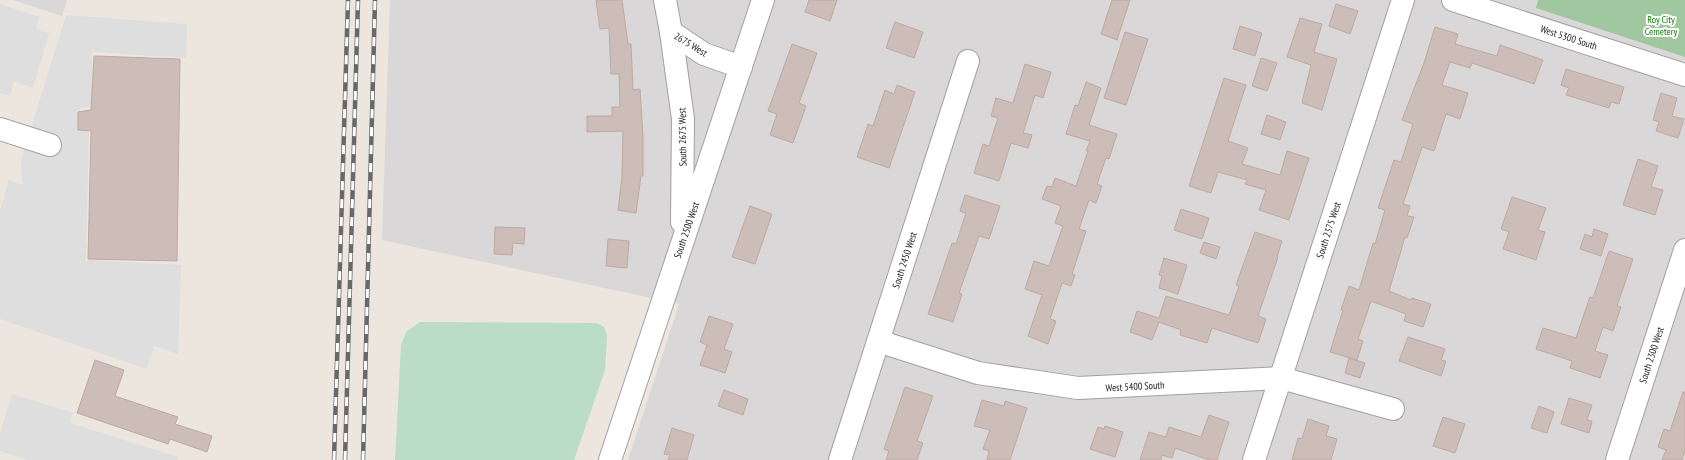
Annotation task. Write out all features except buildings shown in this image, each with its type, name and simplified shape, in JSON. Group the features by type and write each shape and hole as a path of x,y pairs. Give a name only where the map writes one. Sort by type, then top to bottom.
{"street":[{"name":"2675 West","path":"665,0 671,32 704,54 741,67"},
{"name":"South 2500 West","path":"610,460 763,0"},
{"name":"South 2375 West","path":"1254,460 1403,0"},
{"name":"West 5300 South","path":"1453,0 1685,75"},
{"name":"South 2675 West","path":"671,32 683,119 682,242"},
{"name":"South 2450 West","path":"840,460 968,61"},
{"path":"0,129 50,146"},
{"name":"South 2300 West","path":"1616,460 1685,250"},
{"name":"West 5400 South","path":"878,341 978,373 1078,388 1281,378 1393,409"}],"shaded area":[{"path":"13,0 67,0 62,16"},
{"path":"390,0 1685,0 1685,460 628,460 679,304 382,240"},
{"path":"0,4 39,17 36,29 49,33 33,88 14,81 10,96 0,93"},
{"path":"66,15 187,24 186,58 92,52 92,107 80,108 78,130 89,132 86,260 181,265 178,354 154,346 147,369 0,319 0,211 9,180 22,185 21,160"},
{"path":"12,394 73,413 70,423 178,457 178,460 28,460 0,451 0,433"}],"green space":[{"name":"Roy City Cemetery","path":"1538,0 1685,0 1685,57 1536,8"},
{"path":"420,322 597,323 604,327 607,335 605,370 574,460 395,460 401,345 406,332"}],"railway":[{"path":"334,460 348,0"},
{"path":"345,460 358,0"},
{"path":"363,460 375,0"}]}
